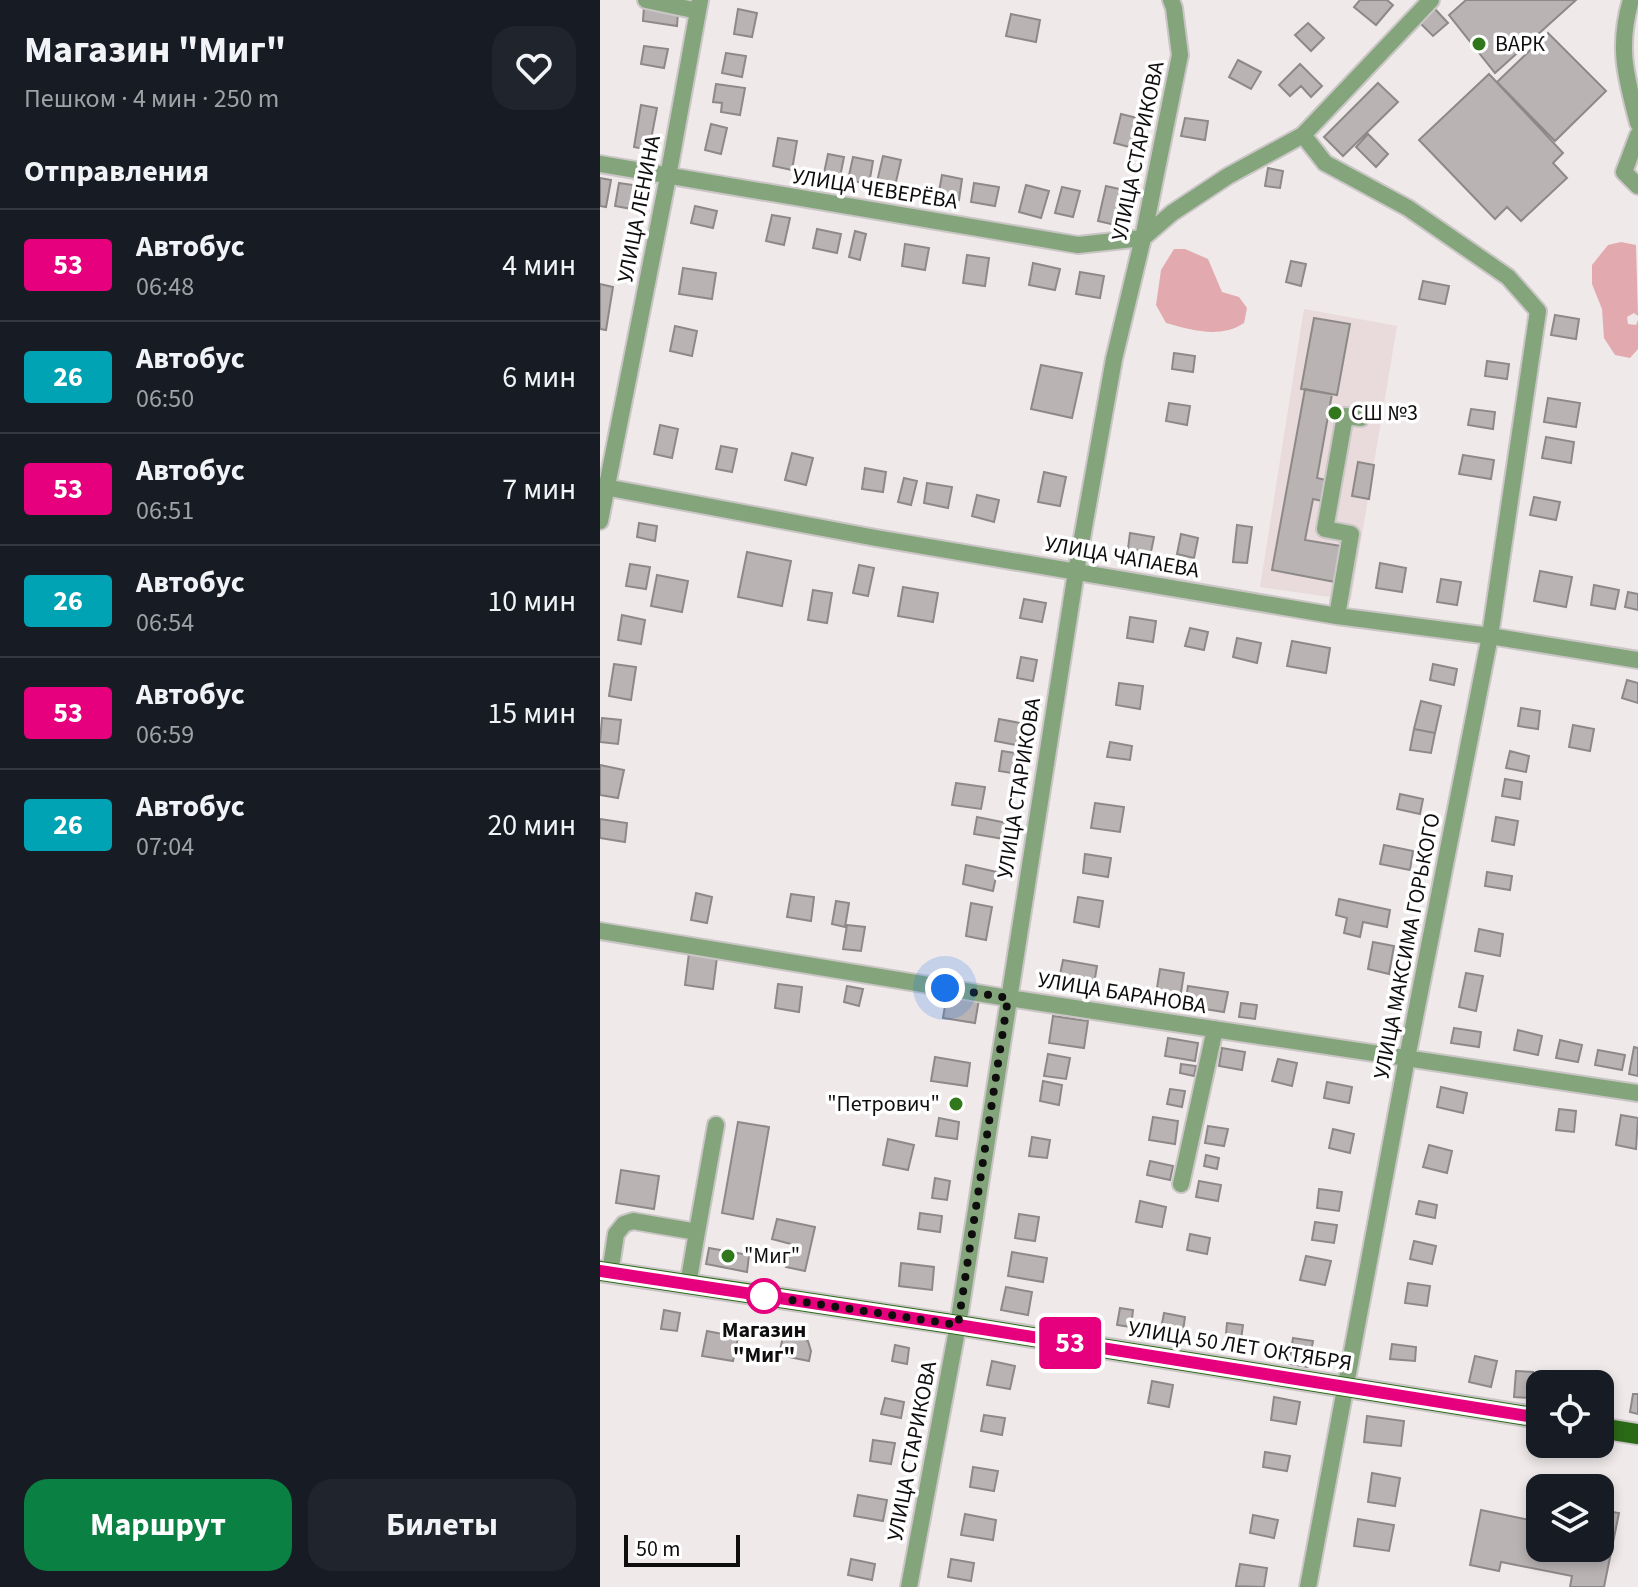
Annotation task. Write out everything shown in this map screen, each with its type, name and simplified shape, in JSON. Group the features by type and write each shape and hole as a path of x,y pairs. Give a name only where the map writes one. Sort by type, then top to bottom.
{"main road":[{"name":"УЛИЦА 50 ЛЕТ ОКТЯБРЯ","path":"605,1272 1526,1416"},
{"path":"1614,1430 1638,1434"}],"street":[{"path":"646,0 699,5"},
{"name":"УЛИЦА СТАРИКОВА","path":"909,1587 958,1325 1076,572 1114,359 1143,238 1180,55 1171,0"},
{"path":"1143,238 1172,213 1228,176 1303,135 1431,0"},
{"path":"1631,0 1625,71 1638,123"},
{"name":"УЛИЦА ЛЕНИНА","path":"600,521 603,487 668,177 699,5"},
{"name":"УЛИЦА МАКСИМА ГОРЬКОГО","path":"1303,135 1325,163 1408,208 1508,277 1538,311 1490,636 1308,1587"},
{"path":"1638,135 1624,172 1638,186"},
{"name":"УЛИЦА ЧЕВЕРЁВА","path":"600,164 1078,245 1143,238"},
{"path":"1337,616 1351,534 1325,529 1345,416 1361,418"},
{"name":"УЛИЦА ЧАПАЕВА","path":"603,487 1337,616 1638,660"},
{"name":"УЛИЦА БАРАНОВА","path":"600,931 1008,998 1638,1093"},
{"path":"1181,1184 1215,1029"},
{"path":"688,1285 716,1125"},
{"path":"605,1272 616,1234 624,1224 633,1221 697,1232"}],"shaded area":[{"path":"1621,242 1636,245 1638,316 1634,313 1627,317 1628,324 1636,325 1638,320 1638,349 1630,358 1615,355 1604,338 1602,309 1592,284 1592,265 1608,245"},
{"path":"1174,249 1185,249 1208,259 1222,292 1239,297 1247,308 1244,323 1216,332 1166,323 1156,305 1161,270"},
{"name":"СШ №3","path":"1304,309 1397,326 1351,600 1260,587"}],"building":[{"path":"1360,0 1387,0 1393,5 1376,25 1354,7"},
{"path":"1466,0 1576,0 1495,73 1449,15"},
{"path":"644,6 678,12 677,26 643,21"},
{"path":"1434,8 1448,23 1433,36 1419,22"},
{"path":"738,9 757,13 752,37 734,34"},
{"path":"1011,14 1040,20 1036,42 1006,36"},
{"path":"1308,23 1324,38 1311,51 1295,35"},
{"path":"1548,33 1606,91 1555,141 1497,82"},
{"path":"644,46 668,49 664,68 641,64"},
{"path":"726,53 746,56 742,77 722,73"},
{"path":"1238,60 1261,72 1251,89 1229,77"},
{"path":"1300,64 1322,86 1311,97 1301,86 1290,96 1279,85"},
{"path":"1489,74 1563,153 1553,163 1567,178 1521,221 1507,207 1495,219 1419,140"},
{"path":"1378,83 1398,102 1343,156 1324,137"},
{"path":"716,84 745,88 740,115 721,112 722,103 713,102"},
{"path":"641,105 657,108 649,150 634,147"},
{"path":"1121,114 1145,120 1137,149 1114,143"},
{"path":"1185,118 1208,121 1205,140 1181,136"},
{"path":"711,124 727,128 721,154 705,150"},
{"path":"1368,134 1388,154 1376,167 1356,147"},
{"path":"778,138 797,141 792,170 773,166"},
{"path":"828,154 844,157 840,177 824,173"},
{"path":"883,156 901,160 895,186 877,182"},
{"path":"853,157 873,161 869,184 848,180"},
{"path":"1268,168 1283,171 1280,188 1265,186"},
{"path":"942,175 962,179 959,200 938,197"},
{"path":"600,178 611,180 606,207 600,206"},
{"path":"619,183 640,186 637,210 615,206"},
{"path":"974,183 999,187 995,206 971,202"},
{"path":"1026,185 1049,191 1041,218 1019,212"},
{"path":"1106,186 1128,191 1120,226 1098,221"},
{"path":"1062,187 1080,191 1073,217 1055,213"},
{"path":"695,206 717,211 713,228 691,223"},
{"path":"772,215 790,218 784,245 766,241"},
{"path":"817,229 841,234 837,253 813,248"},
{"path":"855,231 866,234 860,260 849,257"},
{"path":"905,244 929,248 925,270 902,266"},
{"path":"967,255 989,258 985,286 963,283"},
{"path":"1291,261 1306,264 1301,286 1286,282"},
{"path":"1033,263 1060,269 1055,290 1029,285"},
{"path":"683,268 716,273 712,299 679,294"},
{"path":"1080,272 1104,276 1100,298 1076,294"},
{"path":"1423,281 1449,286 1445,304 1419,299"},
{"path":"600,284 613,287 606,330 600,329"},
{"path":"1555,315 1579,319 1576,339 1551,335"},
{"path":"1314,318 1350,324 1337,395 1301,389"},
{"path":"675,326 697,331 692,356 670,351"},
{"path":"1174,353 1195,356 1193,372 1172,369"},
{"path":"1487,361 1509,364 1507,379 1485,376"},
{"path":"1041,365 1082,373 1072,418 1031,409"},
{"path":"1305,389 1332,394 1317,478 1326,480 1322,501 1313,499 1305,540 1341,546 1335,582 1272,570"},
{"path":"1548,398 1580,403 1576,427 1544,422"},
{"path":"1169,403 1190,406 1187,425 1166,421"},
{"path":"1471,409 1495,412 1493,429 1468,425"},
{"path":"660,425 678,429 672,458 654,454"},
{"path":"1546,437 1574,442 1571,463 1542,458"},
{"path":"721,446 737,449 732,472 716,469"},
{"path":"792,453 813,458 806,485 785,480"},
{"path":"1463,455 1494,460 1491,479 1459,474"},
{"path":"1358,462 1374,465 1369,499 1352,496"},
{"path":"865,468 886,472 883,492 862,489"},
{"path":"1044,472 1066,477 1060,506 1038,502"},
{"path":"904,478 917,481 911,505 898,502"},
{"path":"927,483 952,487 948,508 924,503"},
{"path":"977,495 999,500 994,522 972,516"},
{"path":"1534,497 1560,502 1556,520 1530,515"},
{"path":"639,523 657,526 655,541 637,537"},
{"path":"1237,525 1252,527 1247,563 1233,562"},
{"path":"1130,533 1154,537 1151,552 1128,549"},
{"path":"1181,534 1198,538 1194,558 1177,554"},
{"path":"747,552 791,561 782,606 738,597"},
{"path":"1380,563 1406,568 1402,592 1376,588"},
{"path":"630,564 650,567 646,589 626,586"},
{"path":"859,565 874,568 868,596 853,593"},
{"path":"1540,571 1572,577 1566,607 1534,601"},
{"path":"657,575 688,581 682,612 651,606"},
{"path":"1441,579 1461,582 1457,605 1437,602"},
{"path":"1594,585 1619,590 1615,609 1591,605"},
{"path":"903,587 938,593 933,622 898,616"},
{"path":"813,590 832,593 827,623 808,620"},
{"path":"1628,592 1638,594 1638,610 1625,607"},
{"path":"1024,599 1046,603 1042,622 1020,618"},
{"path":"622,615 645,620 641,644 618,640"},
{"path":"1130,617 1156,621 1153,642 1127,638"},
{"path":"1190,628 1208,632 1204,650 1185,646"},
{"path":"1237,638 1261,643 1257,663 1233,657"},
{"path":"1292,641 1330,648 1326,673 1287,666"},
{"path":"1021,657 1037,660 1033,681 1017,678"},
{"path":"614,664 636,667 631,700 609,696"},
{"path":"1433,664 1457,669 1454,685 1430,680"},
{"path":"1627,680 1638,683 1638,703 1622,698"},
{"path":"1119,683 1143,686 1140,709 1116,705"},
{"path":"1421,701 1441,706 1435,733 1414,729"},
{"path":"1521,708 1540,711 1538,729 1518,726"},
{"path":"602,718 621,720 618,744 600,742"},
{"path":"999,719 1020,723 1016,745 995,741"},
{"path":"1573,725 1594,729 1590,751 1569,747"},
{"path":"1414,729 1435,733 1431,753 1410,750"},
{"path":"1110,742 1132,746 1130,760 1107,757"},
{"path":"1002,751 1021,754 1018,774 999,771"},
{"path":"1510,751 1529,756 1526,772 1506,768"},
{"path":"600,765 624,770 618,798 600,795"},
{"path":"1505,779 1522,782 1520,799 1502,796"},
{"path":"956,783 985,787 981,809 952,805"},
{"path":"1400,794 1423,799 1420,814 1397,809"},
{"path":"1095,803 1124,807 1120,832 1091,828"},
{"path":"977,817 1007,823 1004,839 974,834"},
{"path":"1496,817 1518,821 1514,845 1492,841"},
{"path":"600,819 627,823 625,842 600,838"},
{"path":"1384,845 1413,851 1410,870 1380,864"},
{"path":"1085,854 1111,858 1108,877 1083,873"},
{"path":"966,865 997,872 993,891 963,884"},
{"path":"1487,872 1512,876 1510,890 1485,886"},
{"path":"696,893 712,897 707,923 691,920"},
{"path":"791,894 814,897 811,921 787,917"},
{"path":"1078,897 1103,901 1099,927 1074,922"},
{"path":"1339,899 1390,910 1387,927 1363,922 1360,937 1344,933 1347,918 1336,915"},
{"path":"836,901 849,903 845,927 832,924"},
{"path":"971,903 992,907 986,940 966,936"},
{"path":"847,925 865,927 861,951 843,949"},
{"path":"1479,929 1503,934 1500,956 1475,951"},
{"path":"1373,942 1394,946 1389,974 1368,969"},
{"path":"689,953 717,957 713,989 685,985"},
{"path":"1063,960 1097,966 1092,996 1057,990"},
{"path":"1160,969 1184,973 1180,999 1156,994"},
{"path":"1466,973 1483,976 1476,1011 1459,1007"},
{"path":"778,984 802,987 799,1012 775,1008"},
{"path":"847,986 863,989 859,1006 844,1002"},
{"path":"1188,986 1228,992 1224,1012 1185,1006"},
{"path":"947,994 979,999 975,1023 943,1018"},
{"path":"1241,1003 1257,1005 1255,1019 1239,1017"},
{"path":"1053,1016 1088,1021 1084,1048 1049,1043"},
{"path":"1454,1028 1481,1032 1479,1047 1451,1043"},
{"path":"1518,1030 1542,1036 1538,1055 1514,1050"},
{"path":"1168,1038 1198,1043 1195,1061 1165,1056"},
{"path":"1560,1040 1582,1045 1578,1062 1556,1058"},
{"path":"1634,1047 1638,1048 1638,1076 1629,1074"},
{"path":"1222,1048 1245,1052 1242,1070 1219,1066"},
{"path":"1598,1050 1625,1055 1622,1070 1595,1065"},
{"path":"1048,1054 1070,1058 1066,1079 1044,1076"},
{"path":"935,1057 970,1063 967,1086 931,1081"},
{"path":"1278,1059 1297,1063 1292,1086 1272,1081"},
{"path":"1181,1064 1196,1066 1194,1076 1180,1073"},
{"path":"1043,1081 1062,1085 1059,1105 1040,1101"},
{"path":"1327,1082 1352,1087 1349,1103 1324,1098"},
{"path":"1441,1087 1467,1093 1463,1113 1437,1107"},
{"path":"1170,1089 1185,1091 1182,1107 1167,1104"},
{"path":"1559,1109 1576,1111 1574,1132 1556,1130"},
{"path":"1621,1115 1638,1118 1636,1149 1616,1145"},
{"path":"1153,1117 1178,1121 1175,1144 1149,1140"},
{"path":"939,1118 959,1122 957,1139 936,1136"},
{"path":"738,1122 769,1127 753,1219 722,1213"},
{"path":"1208,1126 1228,1129 1224,1146 1205,1143"},
{"path":"1333,1129 1354,1134 1350,1153 1329,1148"},
{"path":"1032,1137 1050,1140 1047,1158 1029,1156"},
{"path":"888,1139 914,1145 908,1170 883,1165"},
{"path":"1429,1145 1452,1151 1447,1173 1423,1167"},
{"path":"1206,1155 1219,1158 1217,1169 1204,1166"},
{"path":"1150,1161 1173,1166 1170,1180 1147,1175"},
{"path":"621,1170 659,1176 654,1209 616,1203"},
{"path":"935,1178 950,1181 947,1200 932,1198"},
{"path":"1199,1181 1221,1185 1218,1201 1196,1197"},
{"path":"1319,1189 1342,1192 1339,1211 1317,1208"},
{"path":"1140,1201 1166,1207 1162,1227 1136,1222"},
{"path":"1419,1201 1437,1205 1435,1218 1416,1214"},
{"path":"920,1213 942,1216 940,1232 918,1229"},
{"path":"1019,1214 1039,1217 1035,1241 1015,1238"},
{"path":"777,1219 815,1227 805,1271 786,1267 791,1244 772,1239"},
{"path":"1315,1222 1337,1225 1334,1243 1312,1240"},
{"path":"1190,1234 1210,1238 1207,1254 1187,1250"},
{"path":"1414,1241 1436,1246 1432,1264 1410,1259"},
{"path":"709,1248 749,1255 747,1272 706,1264"},
{"path":"1012,1252 1047,1258 1043,1282 1008,1276"},
{"path":"1306,1256 1331,1261 1325,1285 1300,1280"},
{"path":"901,1263 934,1267 932,1290 899,1286"},
{"path":"1408,1283 1430,1286 1427,1306 1405,1303"},
{"path":"1006,1287 1032,1292 1028,1315 1001,1310"},
{"path":"1120,1308 1133,1310 1131,1327 1117,1325"},
{"path":"664,1310 680,1313 677,1331 661,1329"},
{"path":"1164,1313 1185,1317 1182,1338 1160,1334"},
{"path":"1227,1323 1243,1325 1240,1347 1225,1345"},
{"path":"785,1327 798,1329 796,1338 808,1341 811,1351 809,1361 779,1355"},
{"path":"707,1331 738,1337 733,1361 702,1356"},
{"path":"1293,1338 1313,1341 1308,1367 1289,1364"},
{"path":"1392,1344 1416,1347 1415,1361 1390,1359"},
{"path":"895,1345 909,1348 907,1364 892,1361"},
{"path":"1475,1356 1497,1361 1491,1387 1469,1382"},
{"path":"992,1361 1015,1366 1010,1389 987,1385"},
{"path":"1516,1371 1526,1372 1526,1398 1514,1397"},
{"path":"1152,1381 1173,1385 1169,1407 1148,1403"},
{"path":"1633,1394 1638,1394 1638,1414 1630,1412"},
{"path":"1274,1397 1300,1402 1296,1424 1271,1420"},
{"path":"885,1398 904,1402 901,1418 881,1414"},
{"path":"984,1415 1005,1418 1002,1435 981,1431"},
{"path":"1367,1416 1404,1421 1401,1446 1364,1442"},
{"path":"873,1440 895,1443 891,1464 870,1461"},
{"path":"1265,1452 1290,1456 1287,1471 1263,1467"},
{"path":"973,1467 998,1471 994,1491 970,1487"},
{"path":"1372,1473 1400,1478 1395,1506 1368,1502"},
{"path":"858,1495 887,1500 883,1521 854,1516"},
{"path":"1481,1510 1526,1519 1526,1562 1609,1562 1604,1587 1570,1587 1572,1576 1501,1562 1499,1571 1470,1565"},
{"path":"1614,1512 1619,1513 1614,1538"},
{"path":"965,1514 996,1520 993,1540 961,1535"},
{"path":"1253,1515 1278,1520 1274,1538 1250,1533"},
{"path":"1358,1519 1394,1525 1389,1551 1354,1546"},
{"path":"851,1559 875,1564 872,1580 848,1575"},
{"path":"951,1559 974,1563 971,1581 948,1577"},
{"path":"1240,1564 1267,1568 1264,1587 1236,1586"}],"bus line":[{"name":"53","path":"600,1271 1526,1416"}],"place":[{"name":"ВАРК","path":"1479,44"},
{"name":"СШ №3","path":"1335,413"},
{"name":"\"Петрович\"","path":"956,1104"},
{"name":"\"Миг\"","path":"728,1256"},
{"name":"Магазин \"Миг\"","path":"764,1296"}],"route":[{"path":"764,1296 958,1325 1008,998 945,988"}]}
